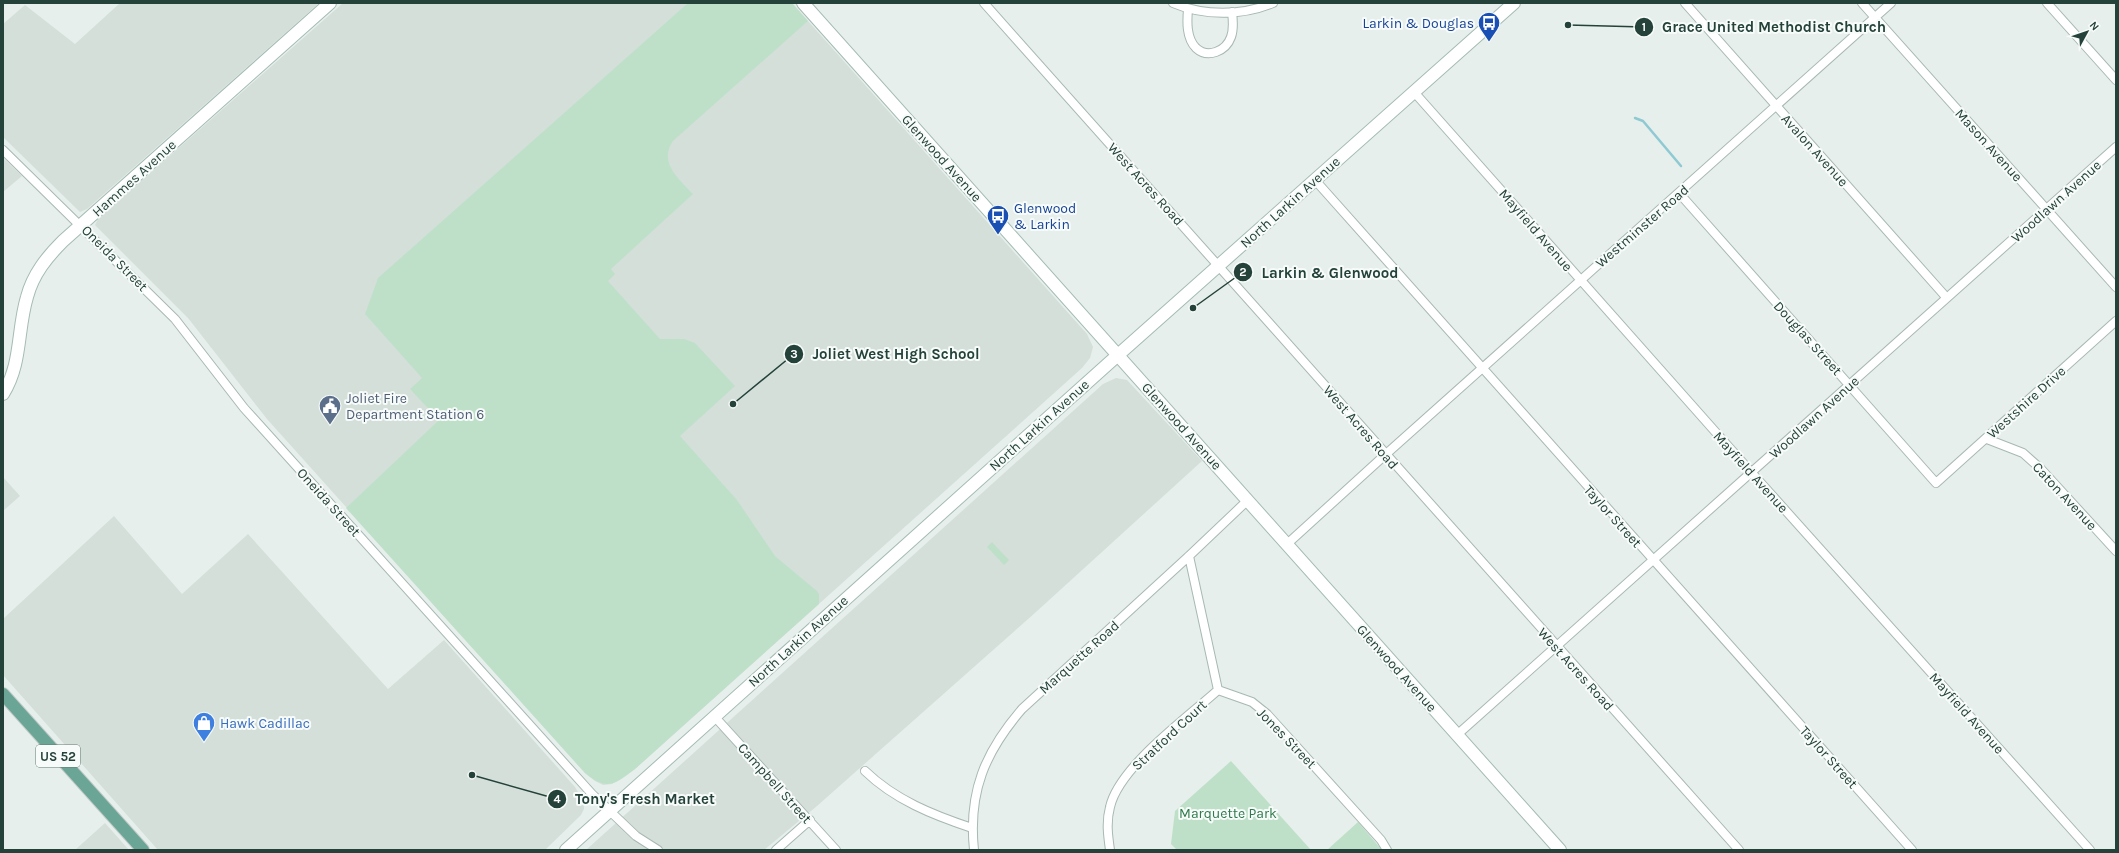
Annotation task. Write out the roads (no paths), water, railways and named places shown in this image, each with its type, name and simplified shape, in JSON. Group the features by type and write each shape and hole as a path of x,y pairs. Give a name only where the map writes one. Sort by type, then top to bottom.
{"main road":[{"name":"US 52","path":"3,694 143,850"}],"street":[{"name":"Hammes Avenue","path":"3,394 16,364 24,308 31,285 47,258 81,225 330,3"},
{"name":"Glenwood Avenue","path":"803,3 1248,500 1286,545 1458,734 1560,850"},
{"name":"West Acres Road","path":"984,3 1739,850"},
{"path":"1173,3 1188,9 1232,12 1272,3"},
{"name":"North Larkin Avenue","path":"566,850 714,716 1513,3"},
{"name":"Avalon Avenue","path":"1685,3 1946,297"},
{"name":"Mason Avenue","path":"1862,3 2116,287"},
{"name":"Westminster Road","path":"1286,545 1385,454 1483,369 1580,280 1891,3"},
{"path":"2047,3 2116,80"},
{"path":"1188,9 1187,22 1190,38 1196,48 1205,52 1216,53 1224,48 1231,38 1233,29 1232,12"},
{"name":"Mayfield Avenue","path":"1414,92 1751,472 2090,850"},
{"name":"Woodlawn Avenue","path":"1458,734 1850,385 1946,297 2116,147"},
{"name":"Oneida Street","path":"3,150 175,318 244,408 609,811 636,836 658,850"},
{"name":"Taylor Street","path":"1315,180 1912,850"},
{"name":"Douglas Street","path":"1679,193 1936,483"},
{"name":"Westshire Drive","path":"1936,483 1987,439 2116,320"},
{"name":"Caton Avenue","path":"1987,439 2023,453 2041,469 2116,551"},
{"name":"Marquette Road","path":"974,850 972,828 973,808 978,782 990,753 1003,731 1022,709 1248,500"},
{"path":"1189,556 1218,690"},
{"name":"Stratford Court","path":"1110,850 1107,829 1110,807 1119,786 1135,763 1218,690"},
{"name":"Jones Street","path":"1218,690 1252,702 1267,714 1381,840 1387,850"},
{"name":"Campbell Street","path":"714,716 836,850"},
{"path":"865,771 882,787 898,798 943,818 972,828"},
{"path":"776,850 810,820"}],"waterway":[{"path":"1635,118 1643,121 1681,166"}],"place":[{"name":"Grace United Methodist Church","path":"1568,25"},
{"name":"Larkin & Douglas","path":"1489,42"},
{"name":"Glenwood & Larkin","path":"998,236"},
{"name":"Larkin & Glenwood","path":"1193,308"},
{"name":"Joliet West High School","path":"733,404"},
{"name":"Joliet Fire Department Station 6","path":"330,426"},
{"name":"Hawk Cadillac","path":"204,742"},
{"name":"Tony's Fresh Market","path":"472,775"}],"park label":[{"name":"Marquette Park","path":"1228,813"}]}
